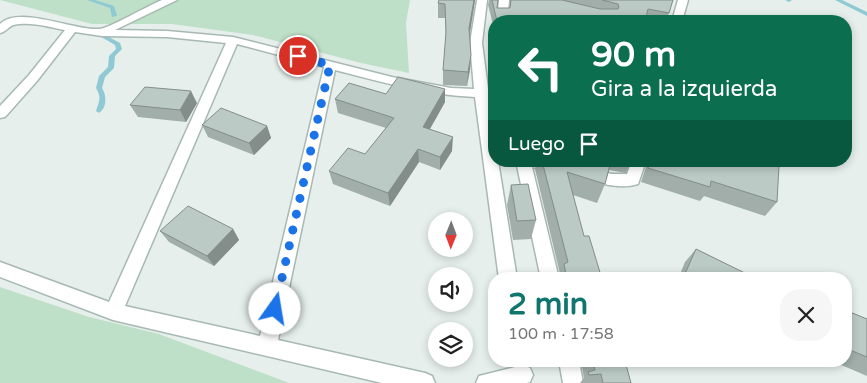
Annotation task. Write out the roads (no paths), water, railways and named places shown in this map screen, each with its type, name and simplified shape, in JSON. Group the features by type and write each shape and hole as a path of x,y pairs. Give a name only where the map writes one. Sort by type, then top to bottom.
{"street":[{"path":"102,33 150,8 172,0"},
{"path":"482,0 476,43 488,141"},
{"path":"503,15 504,0"},
{"path":"679,15 683,0"},
{"path":"2,22 25,20 102,33 167,34 233,40 392,81 451,92 481,93"},
{"path":"0,114 33,78 72,29"},
{"path":"113,312 233,40"},
{"path":"267,347 330,65"},
{"path":"492,167 507,272"},
{"path":"525,167 548,272"},
{"path":"555,167 623,182 633,180 637,167"},
{"path":"0,269 113,312 425,383"},
{"path":"570,367 573,383"},
{"path":"486,383 523,373"}],"waterway":[{"path":"90,0 112,7 114,16"},
{"path":"838,0 867,14"},
{"path":"99,111 103,100 103,95 99,88 102,76 111,68 112,56 119,49 118,44 105,37"}]}
